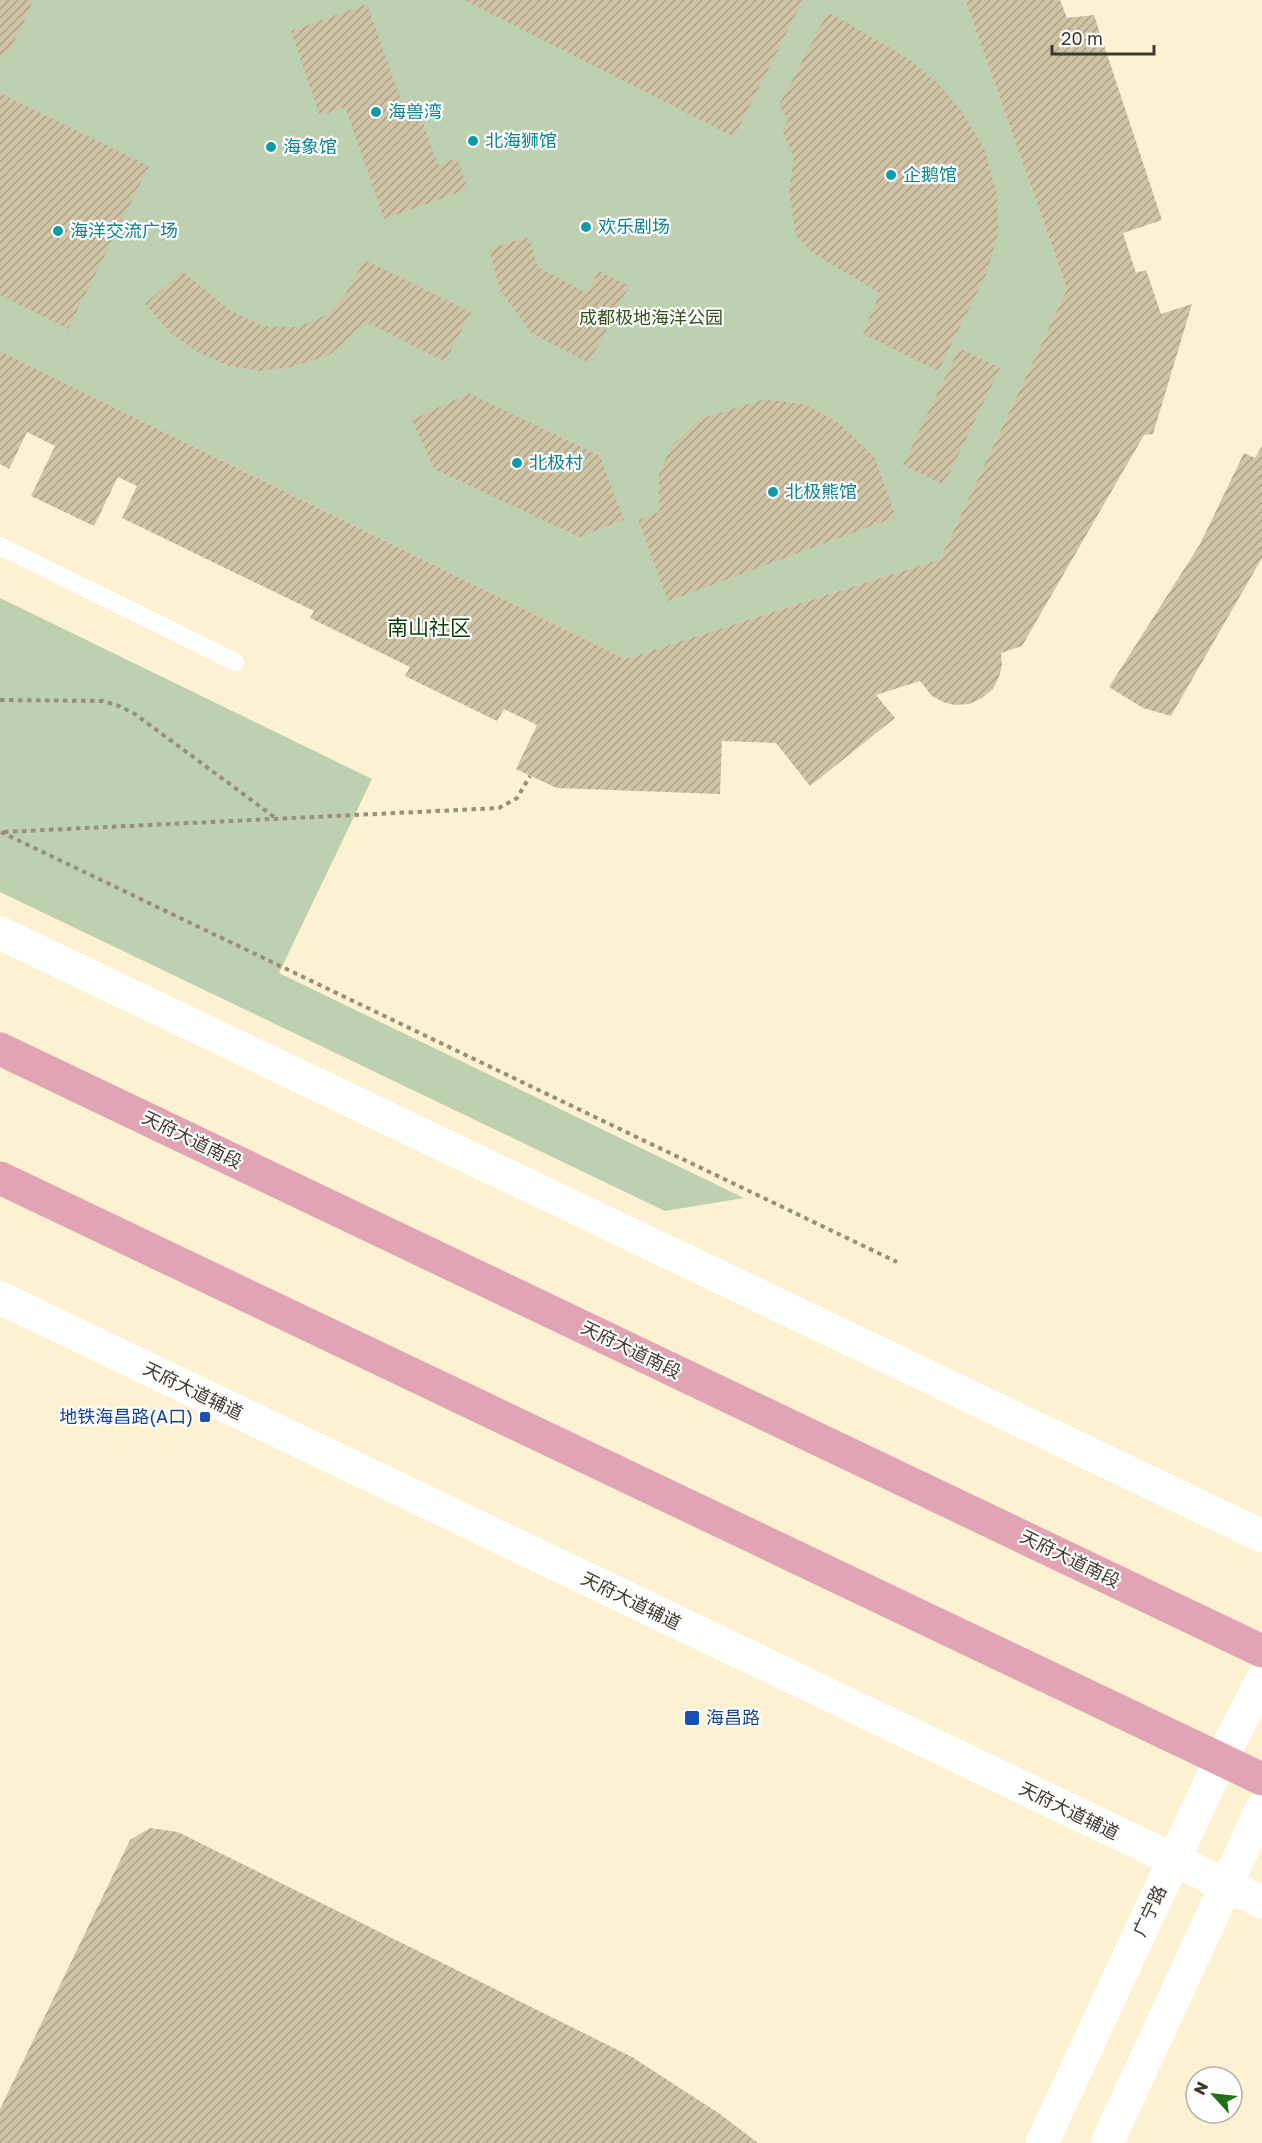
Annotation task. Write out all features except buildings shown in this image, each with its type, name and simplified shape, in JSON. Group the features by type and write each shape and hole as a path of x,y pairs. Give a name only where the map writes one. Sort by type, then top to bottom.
{"main road":[{"name":"天府大道南段","path":"0,1049 1262,1651"},
{"path":"0,1178 1262,1779"}],"street":[{"path":"0,933 1262,1536"},
{"name":"天府大道辅道","path":"0,1299 1262,1902"},
{"name":"广宁路","path":"1042,2143 1173,1860 1262,1680"},
{"path":"1107,2143 1262,1808"}],"lane":[{"path":"0,546 235,662"}],"path":[{"path":"0,700 92,700 119,706 135,714 277,819"},
{"path":"0,832 499,808 517,798 530,776"},
{"path":"0,832 897,1262"}],"green space":[{"name":"成都极地海洋公园","path":"0,0 965,0 1067,289 940,559 625,659 0,351"},
{"path":"0,598 372,779 279,973 744,1198 665,1211 0,892"}],"place":[{"name":"海兽湾","path":"376,112"},
{"name":"北海狮馆","path":"473,141"},
{"name":"海象馆","path":"271,147"},
{"name":"企鹅馆","path":"891,175"},
{"name":"欢乐剧场","path":"586,227"},
{"name":"海洋交流广场","path":"58,231"},
{"name":"北极村","path":"517,463"},
{"name":"北极熊馆","path":"773,492"},
{"name":"地铁海昌路(A口)","path":"205,1417"},
{"name":"海昌路","path":"692,1718"}],"district":[{"name":"南山社区","path":"429,628"}]}
